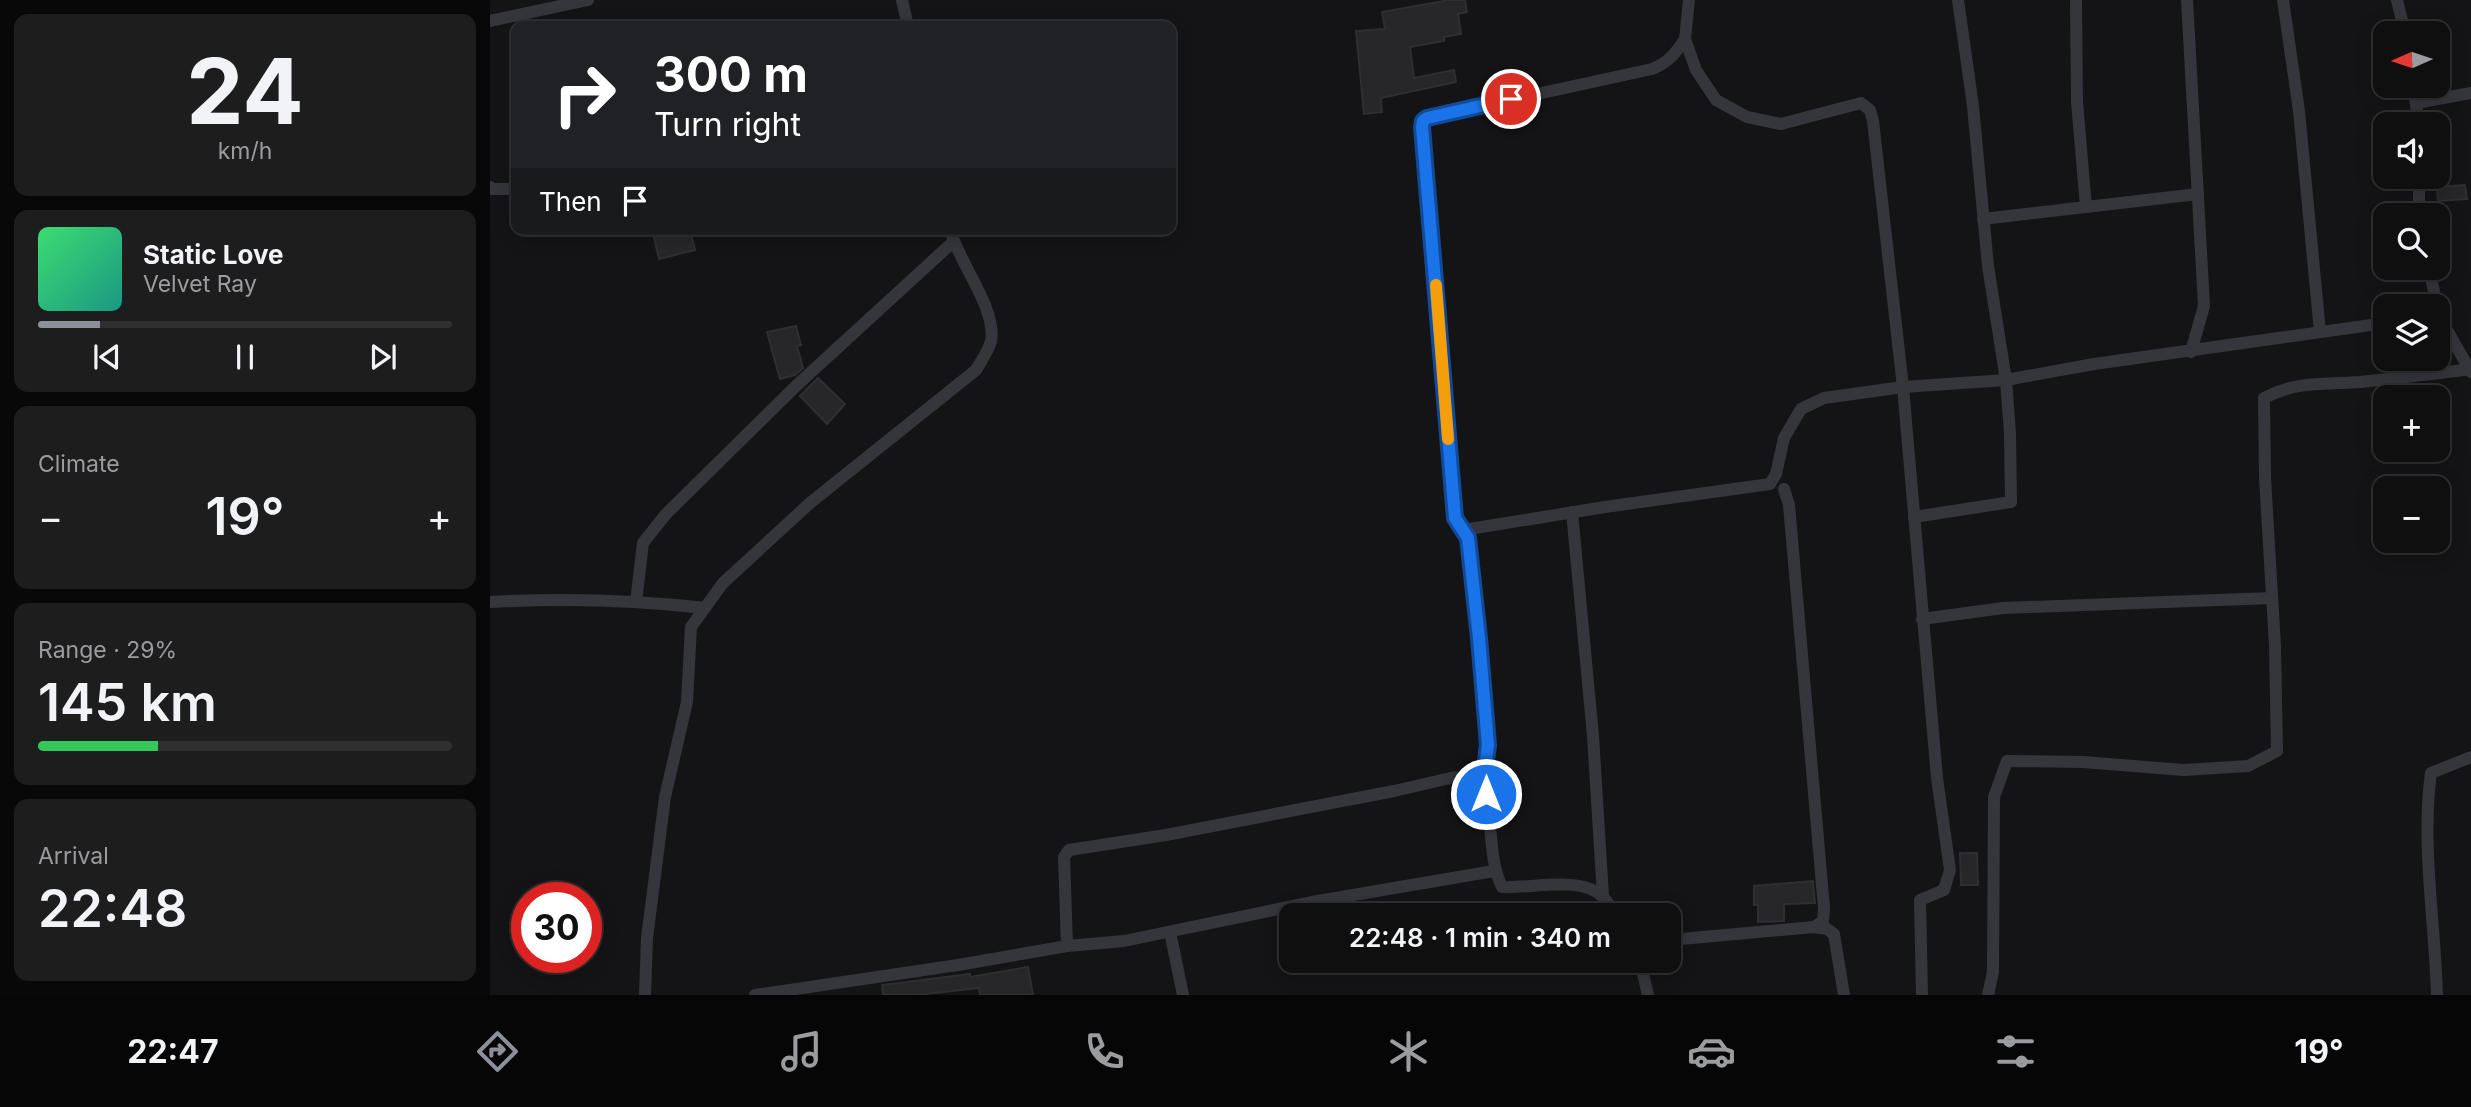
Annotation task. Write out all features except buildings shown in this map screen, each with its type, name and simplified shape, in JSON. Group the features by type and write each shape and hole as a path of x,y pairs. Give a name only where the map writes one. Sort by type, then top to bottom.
{"street":[{"path":"490,21 588,0"},
{"path":"902,0 907,21"},
{"path":"1607,903 1603,896 1587,887 1502,887 1494,871 1492,828 1483,784 1487,732 1468,538 1455,518 1423,121 1666,64 1675,56 1685,39 1689,0"},
{"path":"1914,517 2011,502 2006,380 1988,266 1973,106 1958,0"},
{"path":"2076,0 2077,102 2086,207"},
{"path":"2187,0 2204,306 2192,352"},
{"path":"2283,0 2300,111 2320,332"},
{"path":"2397,0 2402,21"},
{"path":"1685,39 1696,70 1716,100 1747,117 1782,124 1861,103 1870,110 1903,387 1937,778 1950,870 1944,890 1920,900 1922,995"},
{"path":"2416,103 2471,93"},
{"path":"2415,98 2418,112"},
{"path":"490,187 511,189"},
{"path":"1983,219 2197,194"},
{"path":"636,602 643,543 666,514 951,235 975,283 991,325 990,343 976,370 810,503 723,583 691,627 687,702 665,797 647,938 645,995"},
{"path":"1463,530 1770,484 1776,474 1784,438 1801,410 1824,398 1903,387 2006,380 2094,364 2373,325"},
{"path":"1989,995 1994,947 1994,797 2007,761 2083,762 2184,769 2248,766 2277,751 2264,398 2280,390 2311,383 2357,382 2470,371 2450,334"},
{"path":"1784,489 1789,505 1821,868 1823,921 1814,927"},
{"path":"1572,512 1593,736 1603,896"},
{"path":"1922,619 2003,608 2272,598"},
{"path":"490,602 636,602 705,608"},
{"path":"2437,995 2427,826 2431,773 2471,757"},
{"path":"1067,946 1064,857 1069,850 1178,833 1455,777 1483,784"},
{"path":"755,995 1067,946 1124,941 1312,902 1494,871"},
{"path":"1681,939 1814,927 1827,929 1834,934 1844,995"},
{"path":"1170,932 1183,995"},
{"path":"1643,973 1648,995"}],"slow traffic":[{"path":"1436,285 1448,439"}],"route":[{"path":"1486,794 1483,784 1488,745 1479,638 1468,538 1455,518 1422,127 1427,118 1511,99"}]}
